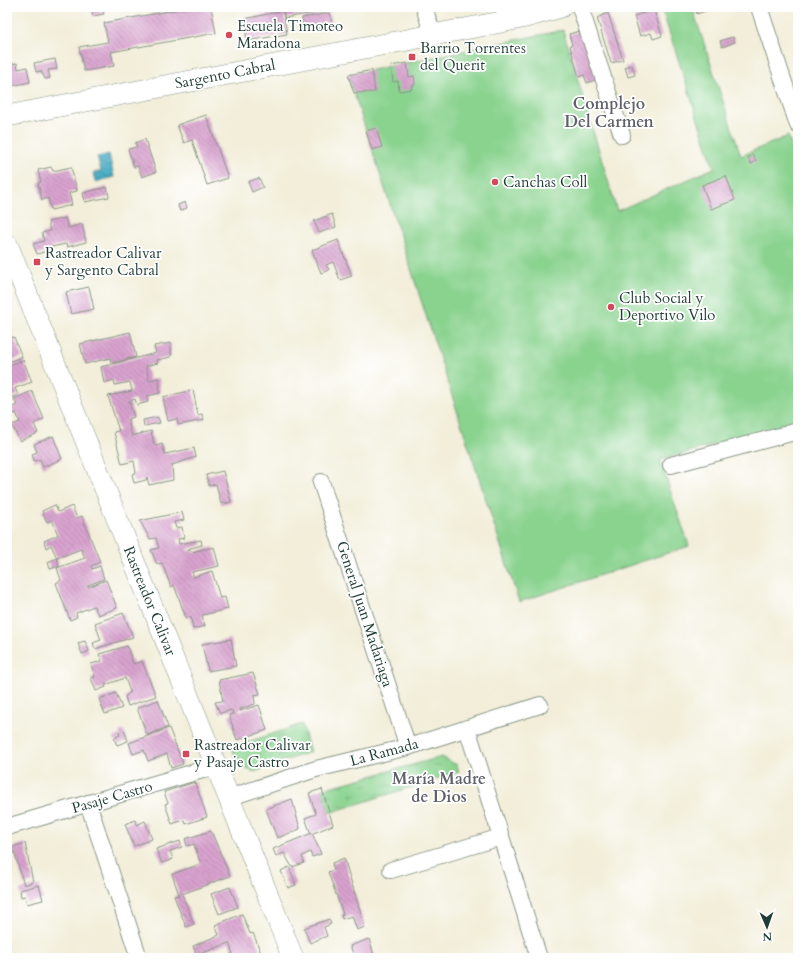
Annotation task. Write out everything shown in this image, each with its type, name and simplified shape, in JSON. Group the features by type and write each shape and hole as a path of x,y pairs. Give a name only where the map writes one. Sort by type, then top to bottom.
{"main road":[{"name":"Sargento Cabral","path":"7,116 526,17 560,7"},
{"name":"Rastreador Calivar","path":"7,244 293,958"}],"street":[{"path":"424,7 432,35"},
{"path":"580,7 622,135"},
{"path":"759,7 798,125"},
{"path":"671,465 798,431"},
{"name":"General Juan Madariaga","path":"321,482 408,747"},
{"name":"La Ramada","path":"228,798 316,769 408,747 540,705"},
{"path":"467,728 539,958"},
{"name":"Pasaje Castro","path":"7,827 216,766"},
{"path":"88,803 139,958"},
{"path":"392,870 501,837"}],"green space":[{"name":"Club Social y Deportivo Vilo","path":"661,7 692,7 741,156 788,136 798,166 798,422 660,460 689,546 519,602 348,75 563,30 617,211 714,168"},
{"path":"302,724 310,752 254,772 239,766 232,747"},
{"path":"442,757 457,765 459,772 329,813 322,789"}],"water":[{"path":"109,154 114,177 95,182 93,173 101,171 97,157"}],"building":[{"path":"91,7 102,7 104,14 93,16"},
{"path":"191,7 211,7 216,33 111,52 114,66 84,71 79,47 108,42 104,23"},
{"path":"283,7 320,7 321,12 284,18"},
{"path":"695,7 716,7 697,14"},
{"path":"733,7 744,7 734,11"},
{"path":"654,10 662,36 653,39 651,33 640,36 634,16"},
{"path":"283,11 287,34 247,41 244,19"},
{"path":"329,13 333,26 303,31 302,18"},
{"path":"608,13 623,60 611,63 597,18"},
{"path":"583,30 598,79 587,83 584,75 579,77 570,46 572,45 569,34"},
{"path":"733,37 735,42 722,47 720,41"},
{"path":"55,59 57,69 48,70 50,78 45,79 41,71 36,72 34,63"},
{"path":"17,63 18,69 27,67 30,82 7,87 7,65"},
{"path":"407,63 409,77 414,76 415,85 411,85 412,89 399,91 398,81 393,82 391,66"},
{"path":"632,65 635,75 628,77 625,67"},
{"path":"372,70 375,92 354,93 348,75"},
{"path":"206,115 228,178 207,185 192,140 184,143 177,125"},
{"path":"376,128 382,147 372,150 366,131"},
{"path":"145,139 156,172 142,177 138,166 134,167 128,149 137,147 135,143"},
{"path":"753,155 756,161 751,164 748,158"},
{"path":"51,167 53,171 71,167 77,191 69,193 72,205 51,210 48,198 42,200 38,183 41,182 38,170"},
{"path":"726,176 735,200 711,209 702,185"},
{"path":"259,178 263,187 252,192 248,182"},
{"path":"107,187 109,197 85,202 83,193"},
{"path":"185,202 187,208 180,211 178,205"},
{"path":"332,214 336,227 319,233 314,221"},
{"path":"65,218 68,228 82,224 86,242 67,247 66,244 51,247 52,250 37,254 33,244 44,241 42,233 50,231 48,222"},
{"path":"338,240 352,276 340,280 333,262 326,265 329,270 321,273 312,250"},
{"path":"89,287 94,309 71,314 66,292"},
{"path":"130,332 136,357 111,363 110,358 85,364 80,344"},
{"path":"14,337 22,357 7,362 7,339"},
{"path":"171,343 171,357 157,360 158,363 146,366 149,380 159,378 160,393 147,396 148,402 137,405 135,399 129,401 134,417 128,419 130,429 132,436 151,431 154,444 156,446 162,444 165,454 194,448 196,457 172,465 173,480 149,485 147,477 146,480 134,483 132,474 136,473 134,461 122,464 114,432 119,431 108,396 132,391 130,382 115,385 114,380 104,383 101,367 156,353 154,346"},
{"path":"23,360 32,382 15,388 18,395 7,399 7,366"},
{"path":"193,390 198,415 202,414 204,420 178,425 177,419 168,421 163,397"},
{"path":"32,391 44,419 34,424 38,433 20,441 12,425 20,422 16,413 13,414 11,408 17,405 14,399"},
{"path":"158,417 160,423 144,426 143,420"},
{"path":"53,436 62,459 43,467 40,459 34,461 32,454 37,452 34,444"},
{"path":"223,471 231,502 221,504 216,484 209,486 206,475"},
{"path":"55,505 58,512 72,506 77,518 82,516 100,562 91,566 92,569 100,566 104,579 88,585 88,587 106,580 117,608 98,615 94,606 76,613 77,617 70,620 56,583 61,580 57,568 85,558 81,549 57,558 51,545 46,548 44,541 58,535 52,520 47,522 42,511"},
{"path":"182,512 184,520 174,522 176,528 182,527 184,538 178,539 179,544 201,540 202,545 187,549 188,551 191,550 192,552 214,547 219,566 192,572 194,577 212,571 220,598 225,597 228,609 202,615 205,626 193,629 191,617 186,618 174,585 171,587 162,563 157,564 151,550 159,548 156,538 150,539 140,521"},
{"path":"57,558 59,566 50,569 48,562"},
{"path":"123,613 133,637 95,649 93,643 101,640 95,623"},
{"path":"231,639 236,666 208,671 202,644"},
{"path":"85,641 89,651 82,654 78,643"},
{"path":"127,646 133,664 142,661 156,696 128,706 125,697 130,692 125,678 105,685 106,687 96,691 91,678 95,677 91,664 102,661 99,654"},
{"path":"253,673 260,694 254,695 255,704 240,709 240,711 259,705 267,730 237,740 229,715 233,714 232,710 220,713 215,702 223,701 219,680"},
{"path":"116,693 122,708 105,714 99,699"},
{"path":"158,700 168,727 147,735 137,708"},
{"path":"169,728 183,764 171,768 167,754 148,761 144,750 133,754 129,743"},
{"path":"124,730 128,741 117,745 114,738 120,735 119,732"},
{"path":"195,782 207,817 186,824 184,820 172,824 165,804 168,803 164,792"},
{"path":"322,789 333,825 311,834 305,818 316,814 309,793"},
{"path":"292,799 300,829 277,838 266,809"},
{"path":"135,820 137,825 145,821 152,839 134,846 125,824"},
{"path":"211,831 230,876 182,894 194,924 186,927 174,896 179,895 172,874 201,864 194,844 187,846 185,839"},
{"path":"312,833 321,854 312,857 310,852 302,856 304,863 292,867 284,853 276,856 273,849"},
{"path":"180,841 182,847 170,851 173,859 162,863 156,849"},
{"path":"25,843 33,882 24,885 13,847"},
{"path":"344,858 365,927 357,930 352,916 342,919 341,915 343,914 328,872 334,870 332,863"},
{"path":"289,867 296,885 288,888 281,871"},
{"path":"39,885 43,900 27,904 25,896 21,897 20,890"},
{"path":"230,887 238,907 219,914 211,894"},
{"path":"242,914 250,934 253,933 263,958 222,958 233,954 229,943 197,955 193,946 219,935 215,925"},
{"path":"329,919 331,924 324,927 327,936 310,943 304,928"},
{"path":"369,939 375,958 355,958 350,946"}],"place":[{"name":"Escuela Timoteo Maradona","path":"229,35"},
{"name":"Barrio Torrentes del Querit","path":"412,57"},
{"name":"Canchas Coll","path":"495,182"},
{"name":"Rastreador Calivar y Sargento Cabral","path":"37,262"},
{"name":"Club Social y Deportivo Vilo","path":"611,307"},
{"name":"Rastreador Calivar y Pasaje Castro","path":"186,754"}],"district":[{"name":"Complejo Del Carmen","path":"609,113"},
{"name":"María Madre de Dios","path":"439,788"}]}
